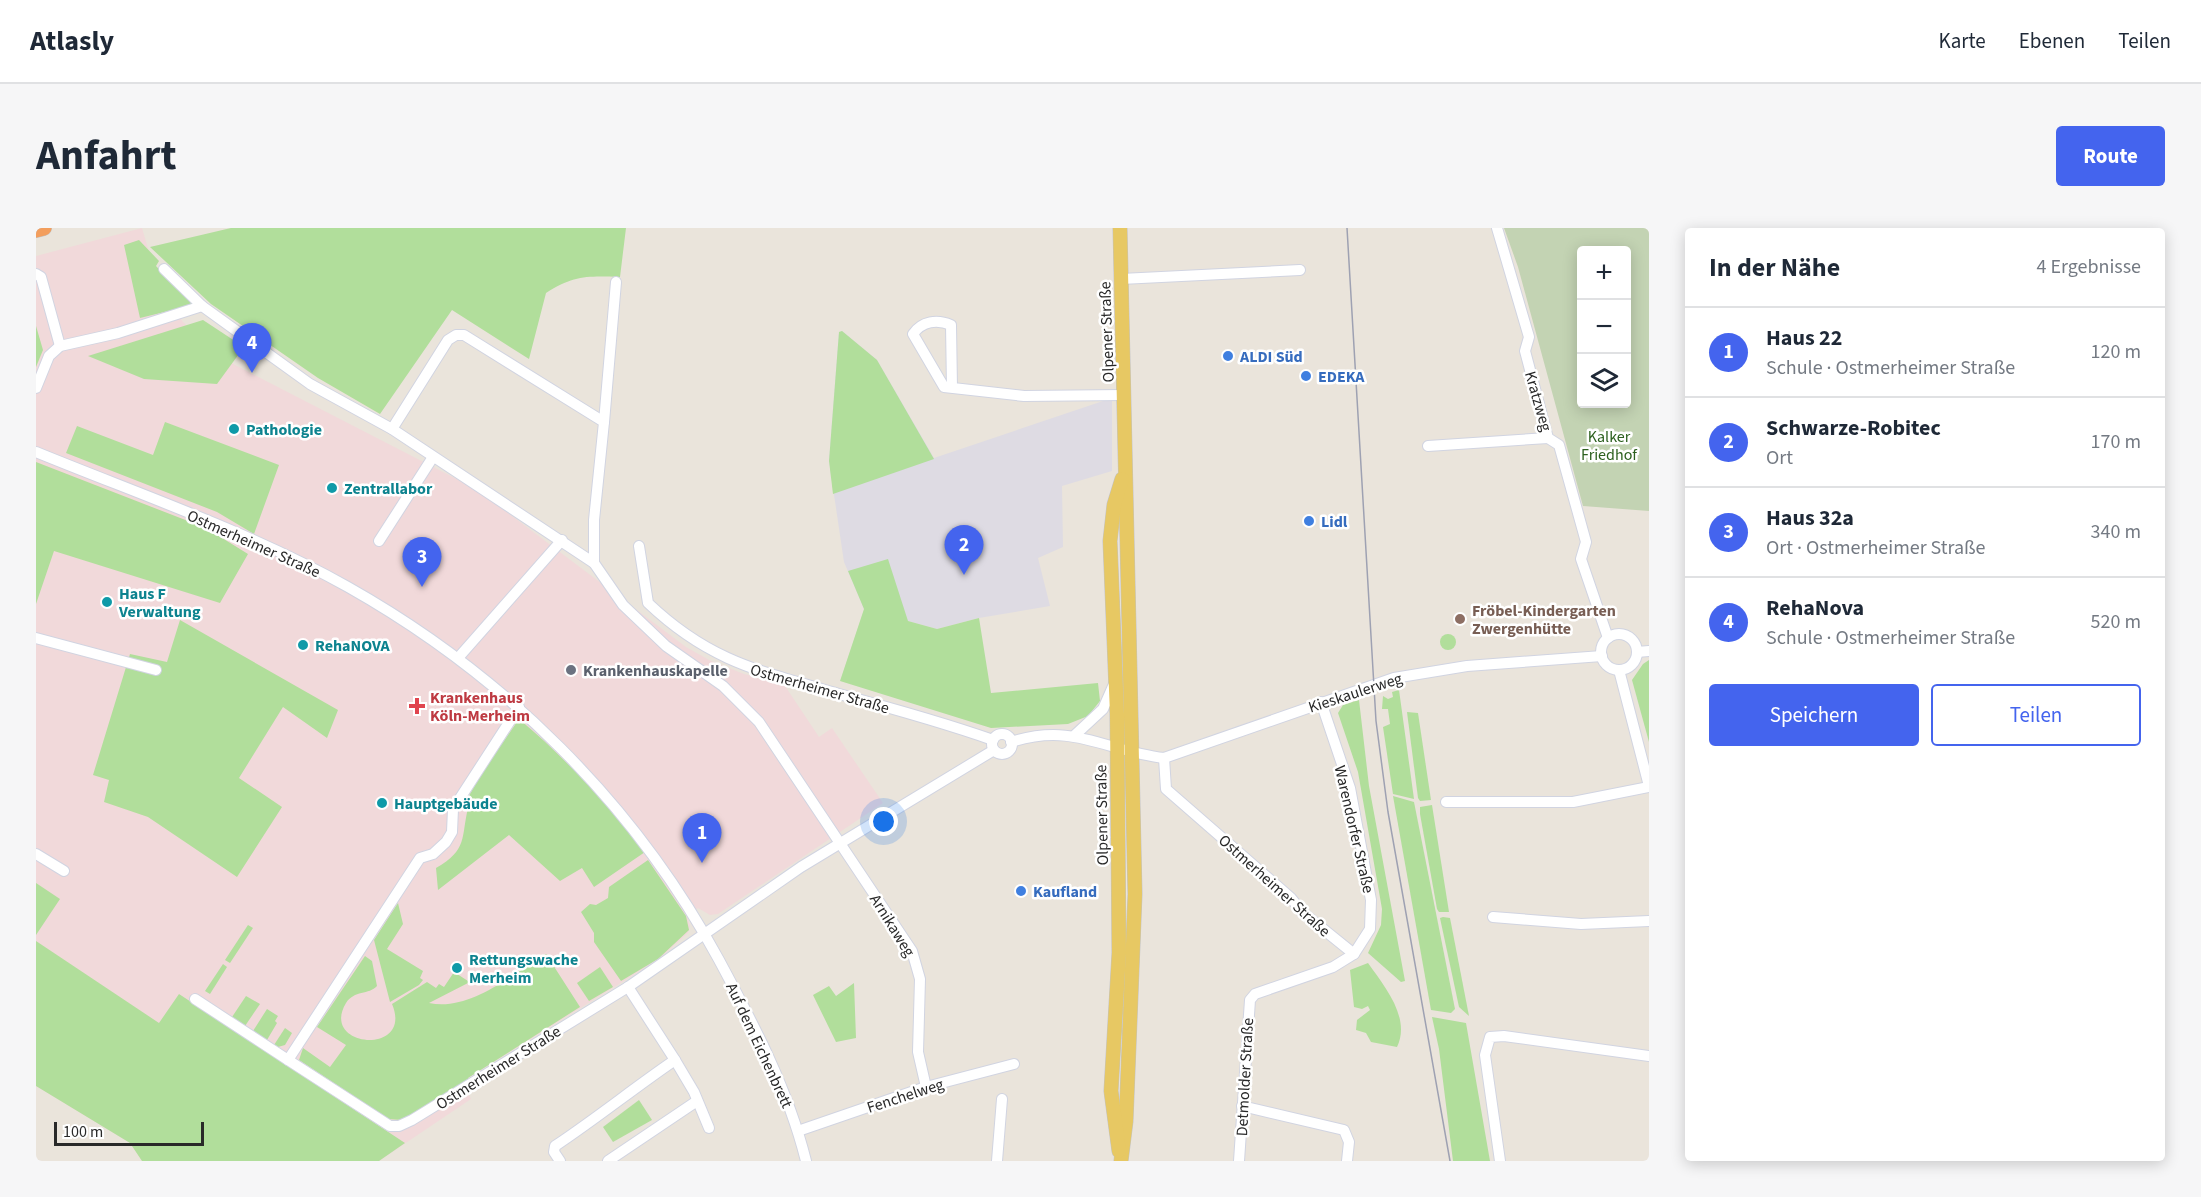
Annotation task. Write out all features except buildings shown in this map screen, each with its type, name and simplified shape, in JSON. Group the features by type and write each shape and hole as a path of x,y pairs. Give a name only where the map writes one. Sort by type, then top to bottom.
{"highway":[{"path":"36,230 44,228"}],"main road":[{"name":"Olpener Straße","path":"1118,1091 1135,923 1120,228"},
{"name":"Olpener Straße","path":"1121,1160 1126,1121 1118,1091 1117,748 1110,541 1114,505 1124,472"}],"street":[{"name":"Kratzweg","path":"1497,228 1529,338 1525,351 1548,438 1559,445 1586,543 1581,559 1608,638"},
{"name":"Ostmerheimer Straße","path":"164,269 202,306 310,384 392,429 594,563 623,605 666,646 723,686 758,720 841,843"},
{"path":"1121,279 1300,270"},
{"path":"36,274 41,277 60,346"},
{"path":"594,563 594,520 616,282"},
{"path":"36,388 49,356 60,346 118,333 202,306"},
{"path":"952,388 951,325 932,321 917,328 914,334 944,387 952,388 1024,396 1124,395"},
{"path":"392,429 448,340 456,335 464,335 604,423"},
{"path":"1428,446 1548,438"},
{"name":"Ostmerheimer Straße","path":"36,452 211,521 280,553 380,606 458,658 519,707 579,766 652,852 705,933"},
{"path":"379,541 433,457"},
{"path":"458,658 562,540"},
{"name":"Ostmerheimer Straße","path":"639,546 648,603 703,646 762,673 900,711 993,745"},
{"path":"1623,635 1630,638 1637,652 1634,663 1619,670 1606,665 1602,656 1602,650 1608,638 1623,635"},
{"path":"36,638 156,670"},
{"path":"1637,652 1649,651"},
{"name":"Kieskaulerweg","path":"1117,748 1164,758 1177,756 1321,702 1394,678 1450,668 1602,656"},
{"path":"1446,802 1573,802 1649,786 1619,670"},
{"path":"1075,735 1103,709 1114,683"},
{"name":"Warendorfer Straße","path":"1321,702 1350,788 1371,900 1370,928 1353,954"},
{"path":"288,1060 420,858 433,854 446,842 452,832 453,809 519,707"},
{"path":"1011,742 1003,735 993,745 1001,754 1006,752 1011,742 1030,736 1075,735 1117,748"},
{"name":"Ostmerheimer Straße","path":"195,999 383,1122 399,1126 627,987 841,843 993,745"},
{"name":"Ostmerheimer Straße","path":"1164,758 1166,789 1291,898 1302,912 1353,954"},
{"name":"Arnikaweg","path":"841,843 915,960 920,986 918,1052 926,1087"},
{"path":"36,854 64,872"},
{"path":"1493,917 1611,924 1649,921"},
{"name":"Auf dem Eichenbrett","path":"705,933 750,1016 786,1094 806,1161"},
{"name":"Detmolder Straße","path":"1239,1161 1250,1000 1255,994 1333,967 1353,954"},
{"path":"627,987 675,1060 709,1128"},
{"path":"1500,1161 1485,1055 1490,1037 1504,1036 1649,1056"},
{"path":"560,1161 554,1152 555,1146 614,1106 623,1095 675,1060"},
{"name":"Fenchelweg","path":"798,1131 926,1087 1014,1064"},
{"path":"997,1161 1002,1099"},
{"path":"608,1161 697,1101"},
{"path":"1242,1106 1344,1130 1349,1142 1347,1161"}],"shaded area":[{"name":"Krankenhaus Köln-Merheim","path":"142,228 158,282 171,305 183,322 214,350 235,365 476,489 686,647 711,661 744,674 783,683 819,737 832,728 883,803 718,914 710,915 698,908 687,916 690,926 688,933 659,959 462,1082 471,1099 379,1161 142,1161 130,1143 36,1086 36,256"},
{"path":"842,331 877,360 934,458 1112,398 1112,471 1062,486 1063,547 1038,558 1050,606 979,618 937,629 864,609 844,562 829,461 839,332"}],"green space":[{"path":"231,228 626,228 620,277 582,278 565,283 546,293 529,359 452,310 380,414 318,378 211,304 150,247"},
{"name":"Kalker Friedhof","path":"1504,228 1649,228 1649,511 1583,506 1518,267"},
{"path":"139,240 159,261 156,266 193,305 140,318 124,245"},
{"path":"203,320 244,347 217,384 144,379 88,356"},
{"path":"36,326 43,350 36,367"},
{"path":"842,331 877,360 934,459 833,494 829,461 839,332"},
{"path":"165,422 279,465 254,534 217,512 66,453 77,426 153,455"},
{"path":"36,462 206,528 248,554 220,603 54,551 36,604"},
{"path":"888,559 908,621 937,629 979,618 991,693 1098,683 1100,701 1088,716 1068,724 991,728 840,681 864,609 848,571"},
{"path":"180,620 338,710 327,738 283,707 239,778 282,807 237,877 148,817 104,802 109,780 93,775 130,654 167,662"},
{"path":"1448,634 1454,636 1456,642 1454,648 1448,650 1442,648 1440,642 1442,636"},
{"path":"1649,660 1649,742 1632,680 1643,664"},
{"path":"1399,690 1414,799 1393,794 1383,727 1390,724 1388,709 1382,709 1383,696 1388,699 1393,697 1392,692"},
{"path":"1359,700 1369,786 1405,981 1401,982 1368,953 1381,925 1382,909 1358,772 1338,713 1343,705"},
{"path":"1407,712 1418,713 1431,800 1420,801 1418,798"},
{"path":"519,719 585,782 645,852 594,887 582,868 560,881 509,835 438,890 436,868 454,855 458,849 463,835 470,794"},
{"path":"1393,796 1414,802 1455,1009 1451,1013 1431,1010"},
{"path":"1432,805 1449,912 1439,912 1437,909 1420,814 1420,807"},
{"path":"648,860 686,916 689,930 658,959 621,981 594,942 594,933 581,912 590,904 596,905 608,898 609,887"},
{"path":"36,883 60,899 36,935"},
{"path":"398,903 403,924 387,949 423,971 420,978 423,980 419,985 390,1002 374,940"},
{"path":"1440,918 1450,918 1469,1016 1459,1007"},
{"path":"248,925 253,928 230,963 225,960"},
{"path":"36,941 159,1023 179,994 405,1143 379,1161 142,1161 130,1143 36,1086"},
{"path":"546,954 580,1007 468,1078 469,1081 402,1120 388,1119 299,1060 303,1048 330,1067 346,1045 317,1027 365,956 372,961 377,986 349,999 341,1018 345,1029 354,1037 367,1040 380,1038 390,1032 395,1021 392,1004 427,982 436,988 439,984 444,987 454,972 468,983 429,1003 460,1002 475,997 505,981"},
{"path":"1368,963 1388,992 1398,1014 1401,1025 1397,1047 1371,1042 1366,1033 1356,1030 1357,1020 1370,1010 1368,1006 1362,1009 1354,1007 1350,970"},
{"path":"223,964 227,967 210,994 205,991"},
{"path":"600,967 613,987 589,1001 577,983"},
{"path":"854,983 856,1038 836,1042 813,995 829,986 836,996"},
{"path":"246,996 260,1004 245,1026 232,1017"},
{"path":"267,1009 278,1016 275,1021 277,1023 267,1040 253,1031"},
{"path":"1432,1017 1466,1023 1490,1161 1453,1161 1439,1049"},
{"path":"285,1028 292,1033 285,1045 278,1047 274,1045"},
{"path":"639,1100 652,1120 613,1142 603,1127"}],"tram line":[{"path":"1347,228 1376,721 1388,812 1450,1161"}],"place":[{"name":"ALDI Süd","path":"1228,356"},
{"name":"RehaNova","path":"252,373"},
{"name":"EDEKA","path":"1306,376"},
{"name":"Pathologie","path":"234,429"},
{"name":"Zentrallabor","path":"332,488"},
{"name":"Lidl","path":"1309,521"},
{"name":"Schwarze-Robitec","path":"964,575"},
{"name":"Haus 32a","path":"422,587"},
{"name":"Haus F Verwaltung","path":"107,602"},
{"name":"Fröbel-Kindergarten Zwergenhütte","path":"1460,619"},
{"name":"RehaNOVA","path":"303,645"},
{"name":"Krankenhauskapelle","path":"571,670"},
{"name":"Krankenhaus Köln-Merheim","path":"417,706"},
{"name":"Hauptgebäude","path":"382,803"},
{"name":"Haus 22","path":"702,863"},
{"name":"Kaufland","path":"1021,891"},
{"name":"Rettungswache Merheim","path":"457,968"}]}
